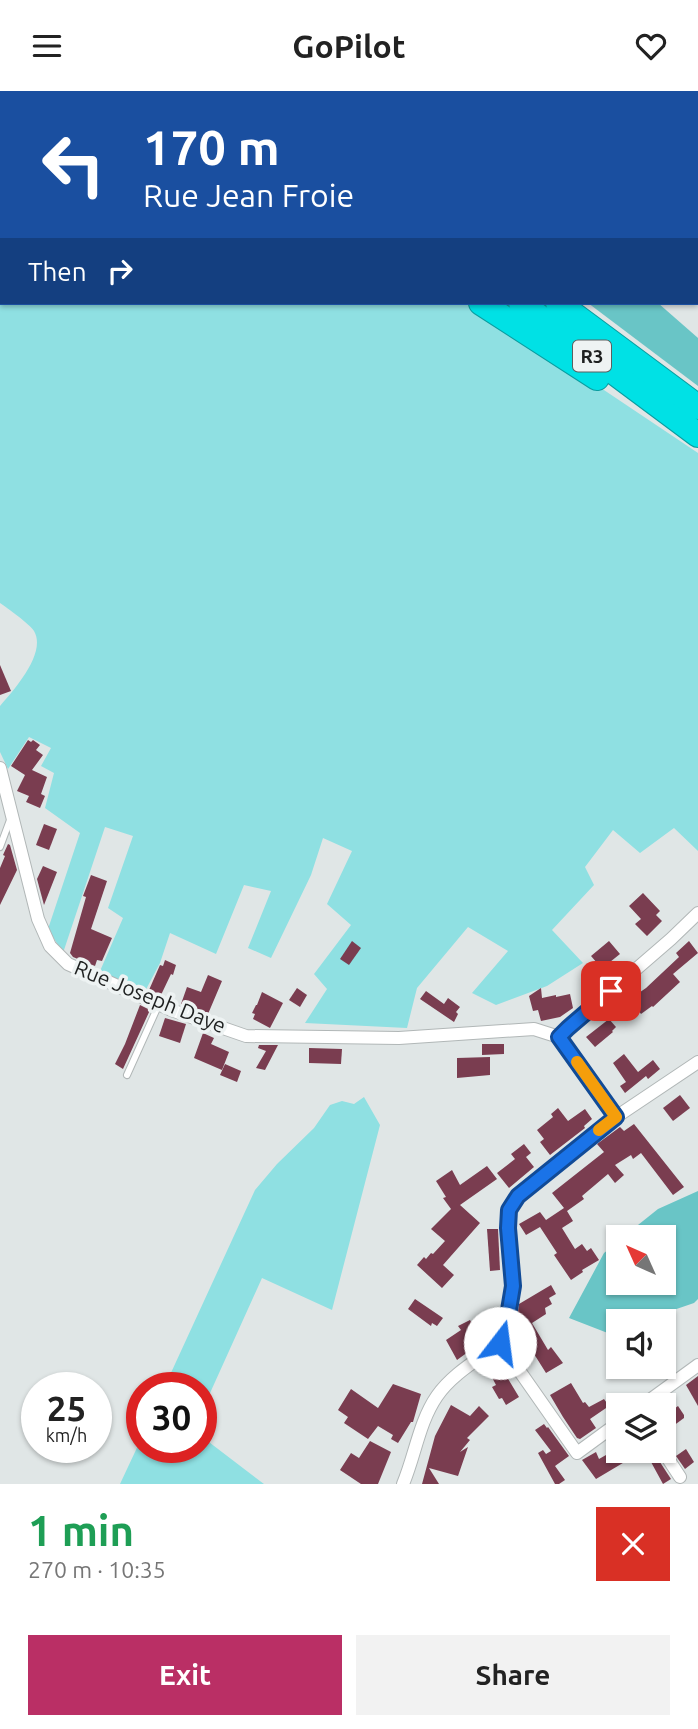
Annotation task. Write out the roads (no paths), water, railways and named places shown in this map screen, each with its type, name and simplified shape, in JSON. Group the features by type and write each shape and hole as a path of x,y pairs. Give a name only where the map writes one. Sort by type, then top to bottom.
{"highway":[{"path":"484,305 628,398 663,409"},
{"name":"R3","path":"524,305 698,435"},
{"name":"R3","path":"561,305 698,407"}],"street":[{"name":"Rue Joseph Daye","path":"0,768 38,919 50,946 68,964 159,1005 246,1036 399,1038 534,1029 559,1037"},
{"path":"616,1117 559,1037 698,913"},
{"path":"403,1484 436,1397 455,1377 500,1343 507,1322 513,1286 509,1210 518,1196 616,1117 698,1062"},
{"path":"500,1343 577,1453 606,1432"},
{"path":"660,1393 698,1365"},
{"path":"671,1463 680,1477"}],"lane":[{"path":"0,847 12,815"},
{"path":"127,1075 159,1005"}]}
